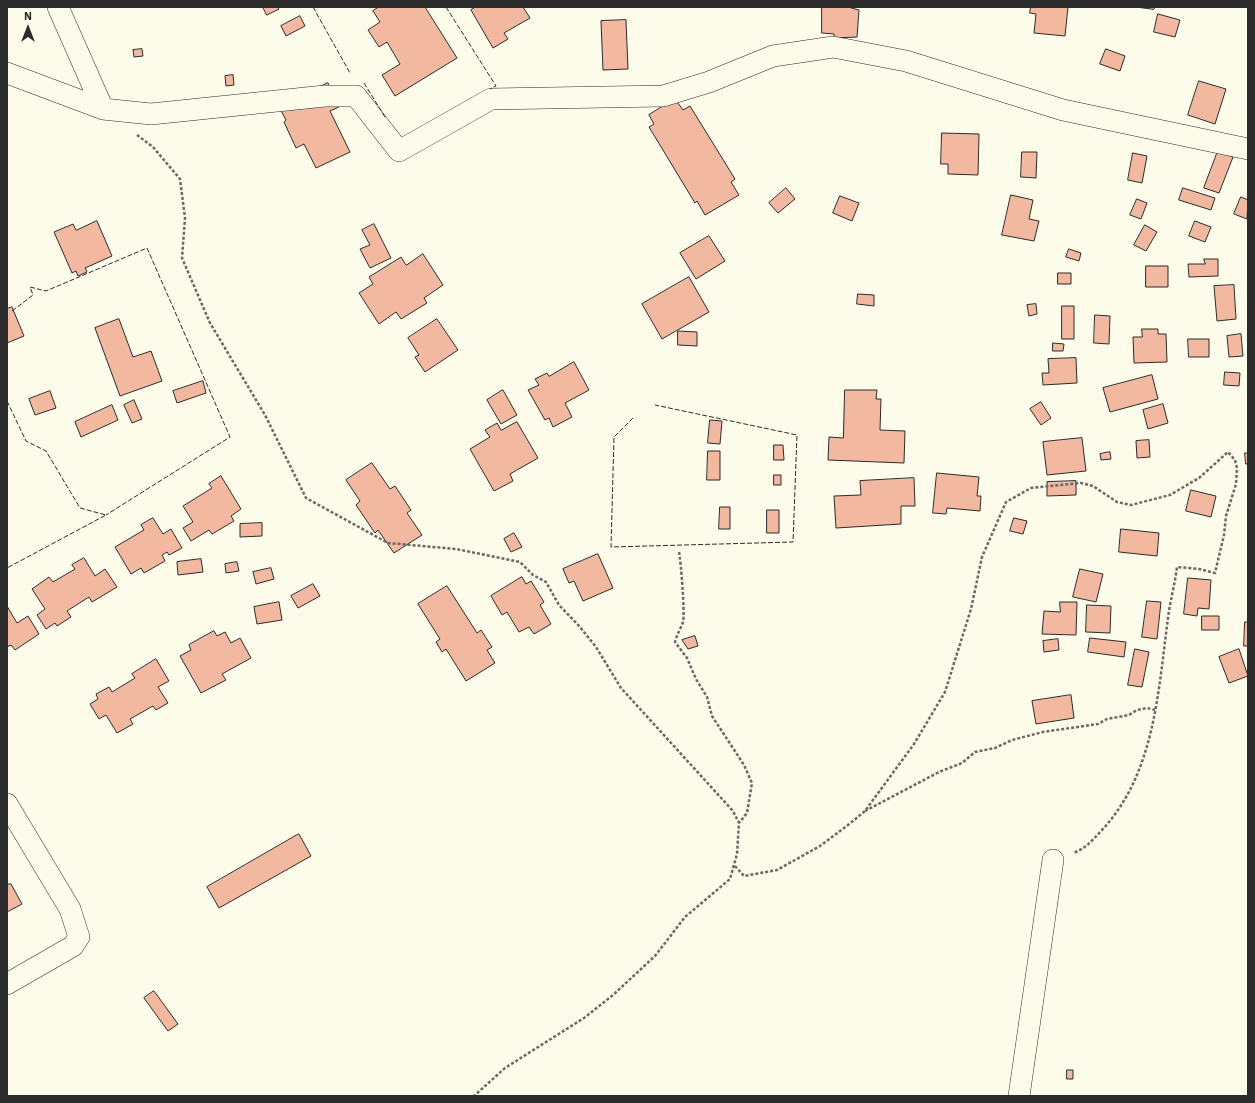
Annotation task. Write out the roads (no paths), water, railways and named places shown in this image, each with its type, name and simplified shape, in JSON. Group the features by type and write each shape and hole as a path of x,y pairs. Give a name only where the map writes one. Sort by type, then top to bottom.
{"street":[{"path":"58,7 103,109"},
{"path":"7,73 103,109 152,114 325,96 356,96 399,151 491,99 663,96 709,82 773,56 833,48 906,61 1063,110 1248,149"},
{"path":"7,804 70,909 79,937 73,946 7,984"},
{"path":"1019,1096 1053,860"}]}
